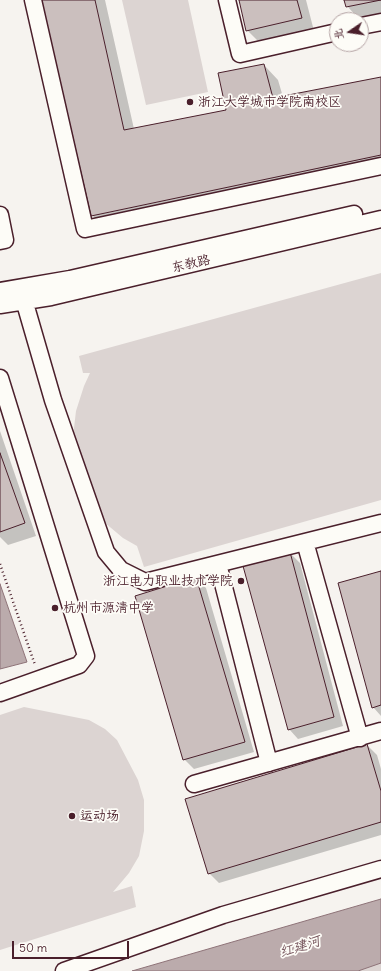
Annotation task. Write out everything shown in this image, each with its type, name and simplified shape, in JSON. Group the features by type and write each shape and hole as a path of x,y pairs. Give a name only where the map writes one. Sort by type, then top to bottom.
{"street":[{"path":"33,0 85,229 381,166"},
{"path":"227,0 240,54 329,34"},
{"path":"369,24 381,22"},
{"name":"东教路","path":"0,291 70,278 381,209"},
{"path":"0,215 5,240 0,240"},
{"name":"东教路","path":"0,305 24,300 51,297 381,219"},
{"path":"24,300 53,400 106,552 121,570 145,582 381,523"},
{"path":"0,378 86,656 79,665 0,693"},
{"path":"306,542 360,738"},
{"path":"218,564 269,763"},
{"path":"194,784 381,731"},
{"path":"64,971 223,915 381,869"}],"path":[{"path":"0,564 40,678"}],"shaded area":[{"path":"122,0 188,0 208,92 146,105"},
{"path":"381,273 381,500 144,567 137,546 123,538 98,517 72,445 76,411 90,373 83,373 79,356"},
{"name":"运动场","path":"24,707 89,720 105,729 117,740 138,780 144,800 144,831 139,856 129,873 113,892 132,886 136,907 0,950 0,715"},
{"path":"381,963 381,971 358,971 364,968"}],"water":[{"path":"0,584 27,662 0,669"},
{"name":"红建河","path":"381,899 381,963 358,971 132,971"}],"building":[{"path":"41,0 95,0 124,130 226,110 218,73 264,64 273,98 381,77 381,155 91,216"},
{"path":"239,0 297,0 302,18 246,31"},
{"path":"344,0 381,0 346,7"},
{"path":"0,453 25,523 0,532"},
{"path":"290,552 334,717 288,730 243,566"},
{"path":"381,571 381,705 372,708 338,583"},
{"path":"196,577 245,742 183,760 135,596"},
{"path":"367,744 381,791 381,822 208,874 185,799"}],"place":[{"name":"浙江大学城市学院南校区","path":"190,102"},
{"name":"浙江电力职业技术学院","path":"241,581"},
{"name":"杭州市源清中学","path":"55,608"},
{"name":"运动场","path":"72,816"}]}
